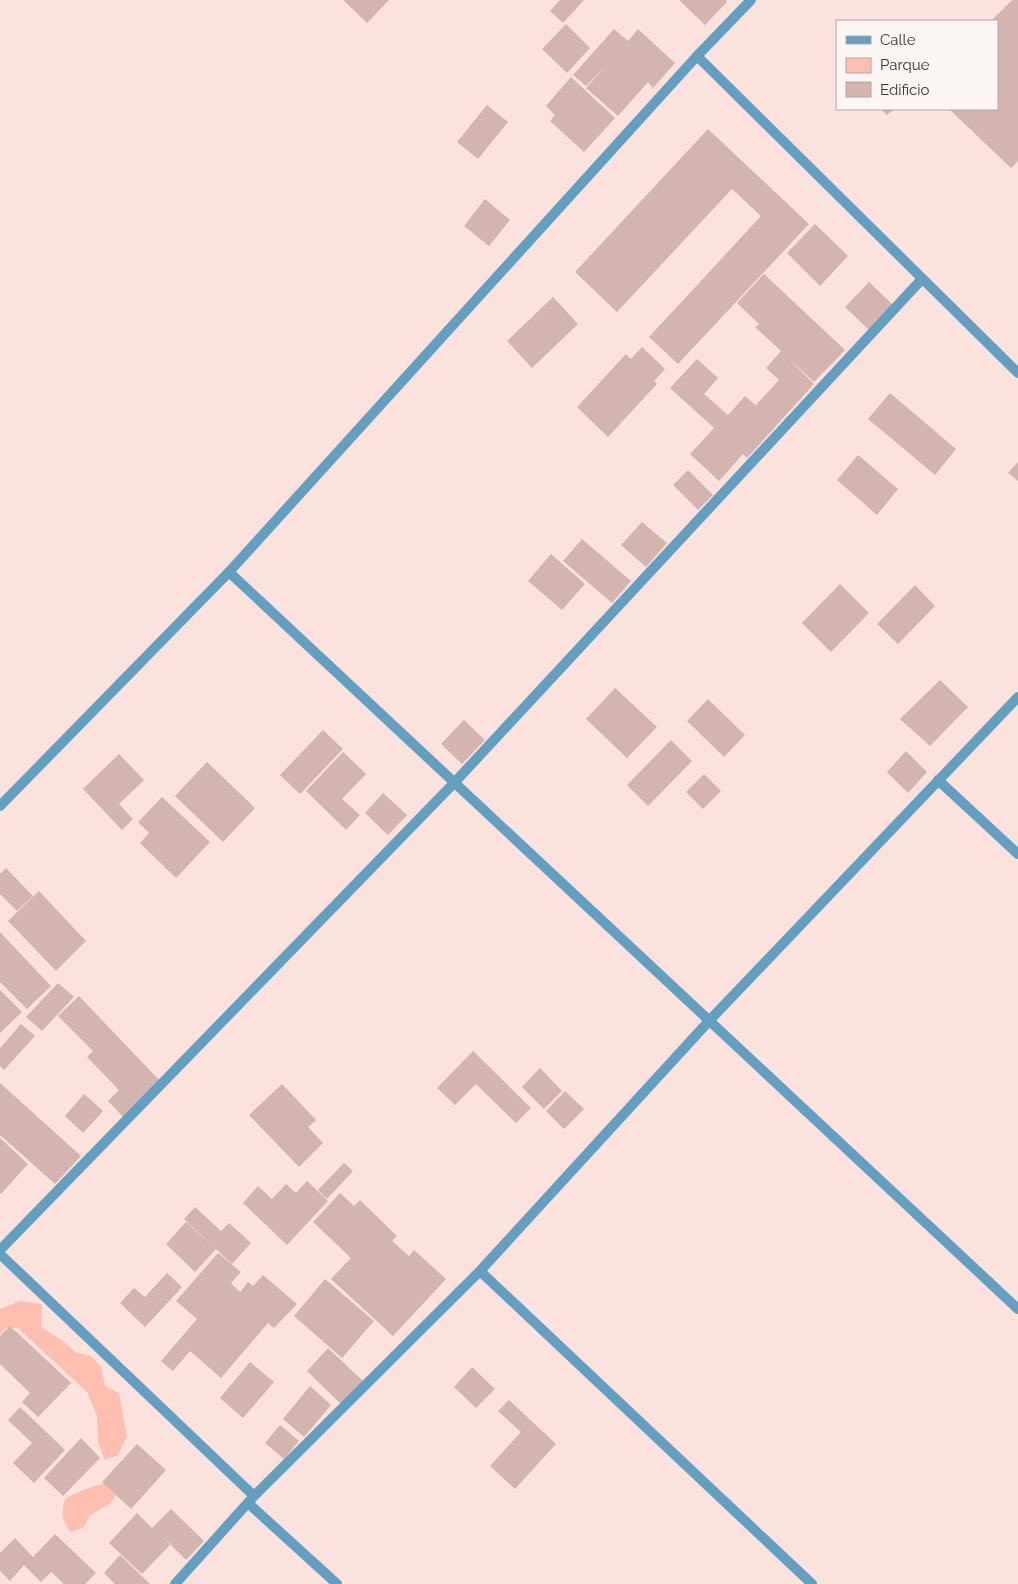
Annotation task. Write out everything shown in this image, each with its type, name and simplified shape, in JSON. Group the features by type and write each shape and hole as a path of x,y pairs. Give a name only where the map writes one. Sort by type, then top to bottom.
{"street":[{"path":"0,806 229,572 697,56 751,0"},
{"path":"697,56 1018,373"},
{"path":"337,1584 0,1252 454,782 922,279"},
{"path":"229,572 1018,1309"},
{"path":"175,1584 251,1500 480,1271 709,1020 1018,697"},
{"path":"938,780 1018,854"},
{"path":"480,1271 812,1584"}],"green space":[{"path":"20,1301 42,1304 41,1327 63,1341 75,1352 91,1356 101,1367 105,1386 119,1393 127,1436 118,1455 105,1460 98,1443 97,1416 87,1392 18,1328 6,1328 0,1334 0,1309"},
{"path":"109,1483 117,1492 111,1503 90,1515 84,1527 70,1532 63,1516 65,1499 97,1485"}],"building":[{"path":"343,0 389,0 367,23"},
{"path":"560,0 584,0 563,23 550,11"},
{"path":"679,0 726,0 727,2 705,25"},
{"path":"1012,0 1018,0 1018,161 1011,168 950,110 998,110 998,20 992,20"},
{"path":"566,24 590,48 567,73 542,49"},
{"path":"614,29 628,41 638,29 675,63 653,88 648,82 618,116 586,88 606,66 586,86 573,75"},
{"path":"571,77 615,118 584,152 550,121 555,115 546,106"},
{"path":"487,105 508,122 478,159 457,142"},
{"path":"882,110 893,110 887,115"},
{"path":"708,129 809,224 678,364 649,337 761,216 732,189 617,312 575,272"},
{"path":"485,199 510,220 489,246 464,226"},
{"path":"815,224 848,256 820,286 787,253"},
{"path":"764,274 845,350 814,382 786,356 814,384 747,458 743,454 719,481 690,454 714,428 670,388 697,359 718,378 704,394 728,415 745,396 760,409 756,405 779,380 766,368 781,351 755,327 759,324 737,303"},
{"path":"869,282 893,305 869,330 845,307"},
{"path":"553,297 578,324 532,368 507,341"},
{"path":"642,347 665,369 654,381 657,384 608,437 577,407 626,354 631,359"},
{"path":"890,393 956,449 935,475 868,419"},
{"path":"858,455 898,489 877,515 837,480"},
{"path":"1018,462 1018,481 1008,473"},
{"path":"688,470 713,495 698,510 673,485"},
{"path":"642,522 667,543 646,567 621,545"},
{"path":"582,539 631,581 612,603 563,561"},
{"path":"551,554 585,584 562,610 528,581"},
{"path":"840,584 869,613 831,652 802,623"},
{"path":"915,585 935,606 898,644 877,624"},
{"path":"940,680 968,707 930,746 900,719"},
{"path":"615,688 657,727 627,758 586,719"},
{"path":"708,699 745,735 724,757 687,721"},
{"path":"464,720 485,740 462,764 441,744"},
{"path":"323,730 343,749 300,794 280,775"},
{"path":"671,740 692,761 648,806 627,785"},
{"path":"906,751 927,772 908,793 887,772"},
{"path":"343,752 366,774 342,799 360,815 346,830 306,791"},
{"path":"119,754 144,780 119,804 133,819 122,830 83,789"},
{"path":"207,762 255,808 223,842 175,796"},
{"path":"704,774 721,791 703,809 686,792"},
{"path":"383,793 407,815 388,835 365,813"},
{"path":"162,797 210,842 176,878 140,843 149,833 138,822"},
{"path":"6,868 33,896 17,911 0,894 0,874"},
{"path":"39,891 86,941 56,971 8,921"},
{"path":"0,932 51,986 27,1009 0,982"},
{"path":"58,983 74,997 42,1031 26,1017"},
{"path":"0,990 22,1012 0,1033"},
{"path":"79,996 162,1083 125,1119 108,1101 119,1090 87,1057 93,1051 58,1016"},
{"path":"21,1024 35,1036 4,1070 0,1066 0,1048"},
{"path":"473,1051 531,1108 516,1123 476,1084 455,1105 437,1088"},
{"path":"540,1068 562,1091 544,1109 522,1087"},
{"path":"0,1083 81,1156 55,1184 0,1135"},
{"path":"282,1084 316,1120 308,1127 323,1143 299,1167 249,1115"},
{"path":"565,1091 584,1109 564,1129 546,1111"},
{"path":"84,1094 103,1111 83,1133 65,1116"},
{"path":"0,1138 28,1164 1,1194 0,1193"},
{"path":"344,1163 353,1171 327,1199 318,1190"},
{"path":"307,1181 328,1201 287,1245 243,1203 258,1186 272,1199 286,1184 296,1193"},
{"path":"340,1193 354,1206 360,1200 397,1236 392,1241 409,1256 414,1250 446,1279 393,1336 331,1279 351,1258 313,1222"},
{"path":"195,1207 221,1231 229,1223 251,1243 232,1264 184,1219"},
{"path":"186,1222 216,1249 195,1272 166,1244"},
{"path":"218,1253 241,1272 231,1283 240,1292 248,1282 253,1286 263,1275 297,1304 274,1328 268,1323 221,1378 190,1351 173,1371 161,1361 197,1319 176,1301"},
{"path":"167,1273 182,1287 145,1327 120,1303 134,1288 145,1297"},
{"path":"325,1279 374,1321 342,1358 294,1316"},
{"path":"10,1326 71,1383 38,1417 22,1402 30,1393 0,1364 0,1336"},
{"path":"328,1348 364,1382 342,1405 307,1371"},
{"path":"250,1362 274,1382 243,1418 220,1398"},
{"path":"472,1367 495,1389 476,1408 454,1387"},
{"path":"310,1386 331,1405 304,1437 283,1419"},
{"path":"509,1400 556,1444 515,1489 490,1466 521,1432 498,1411"},
{"path":"20,1407 65,1450 34,1483 13,1463 32,1443 8,1420"},
{"path":"280,1425 299,1441 284,1459 265,1443"},
{"path":"81,1438 100,1458 63,1496 44,1478"},
{"path":"137,1444 166,1470 131,1509 102,1482"},
{"path":"171,1509 204,1541 186,1560 163,1537 170,1545 142,1574 109,1543 137,1513 152,1528"},
{"path":"55,1534 96,1573 85,1584 64,1584 51,1572 41,1582 24,1565 10,1581 0,1571 0,1553 15,1538 33,1557"},
{"path":"120,1555 150,1584 115,1584 104,1573"}]}
